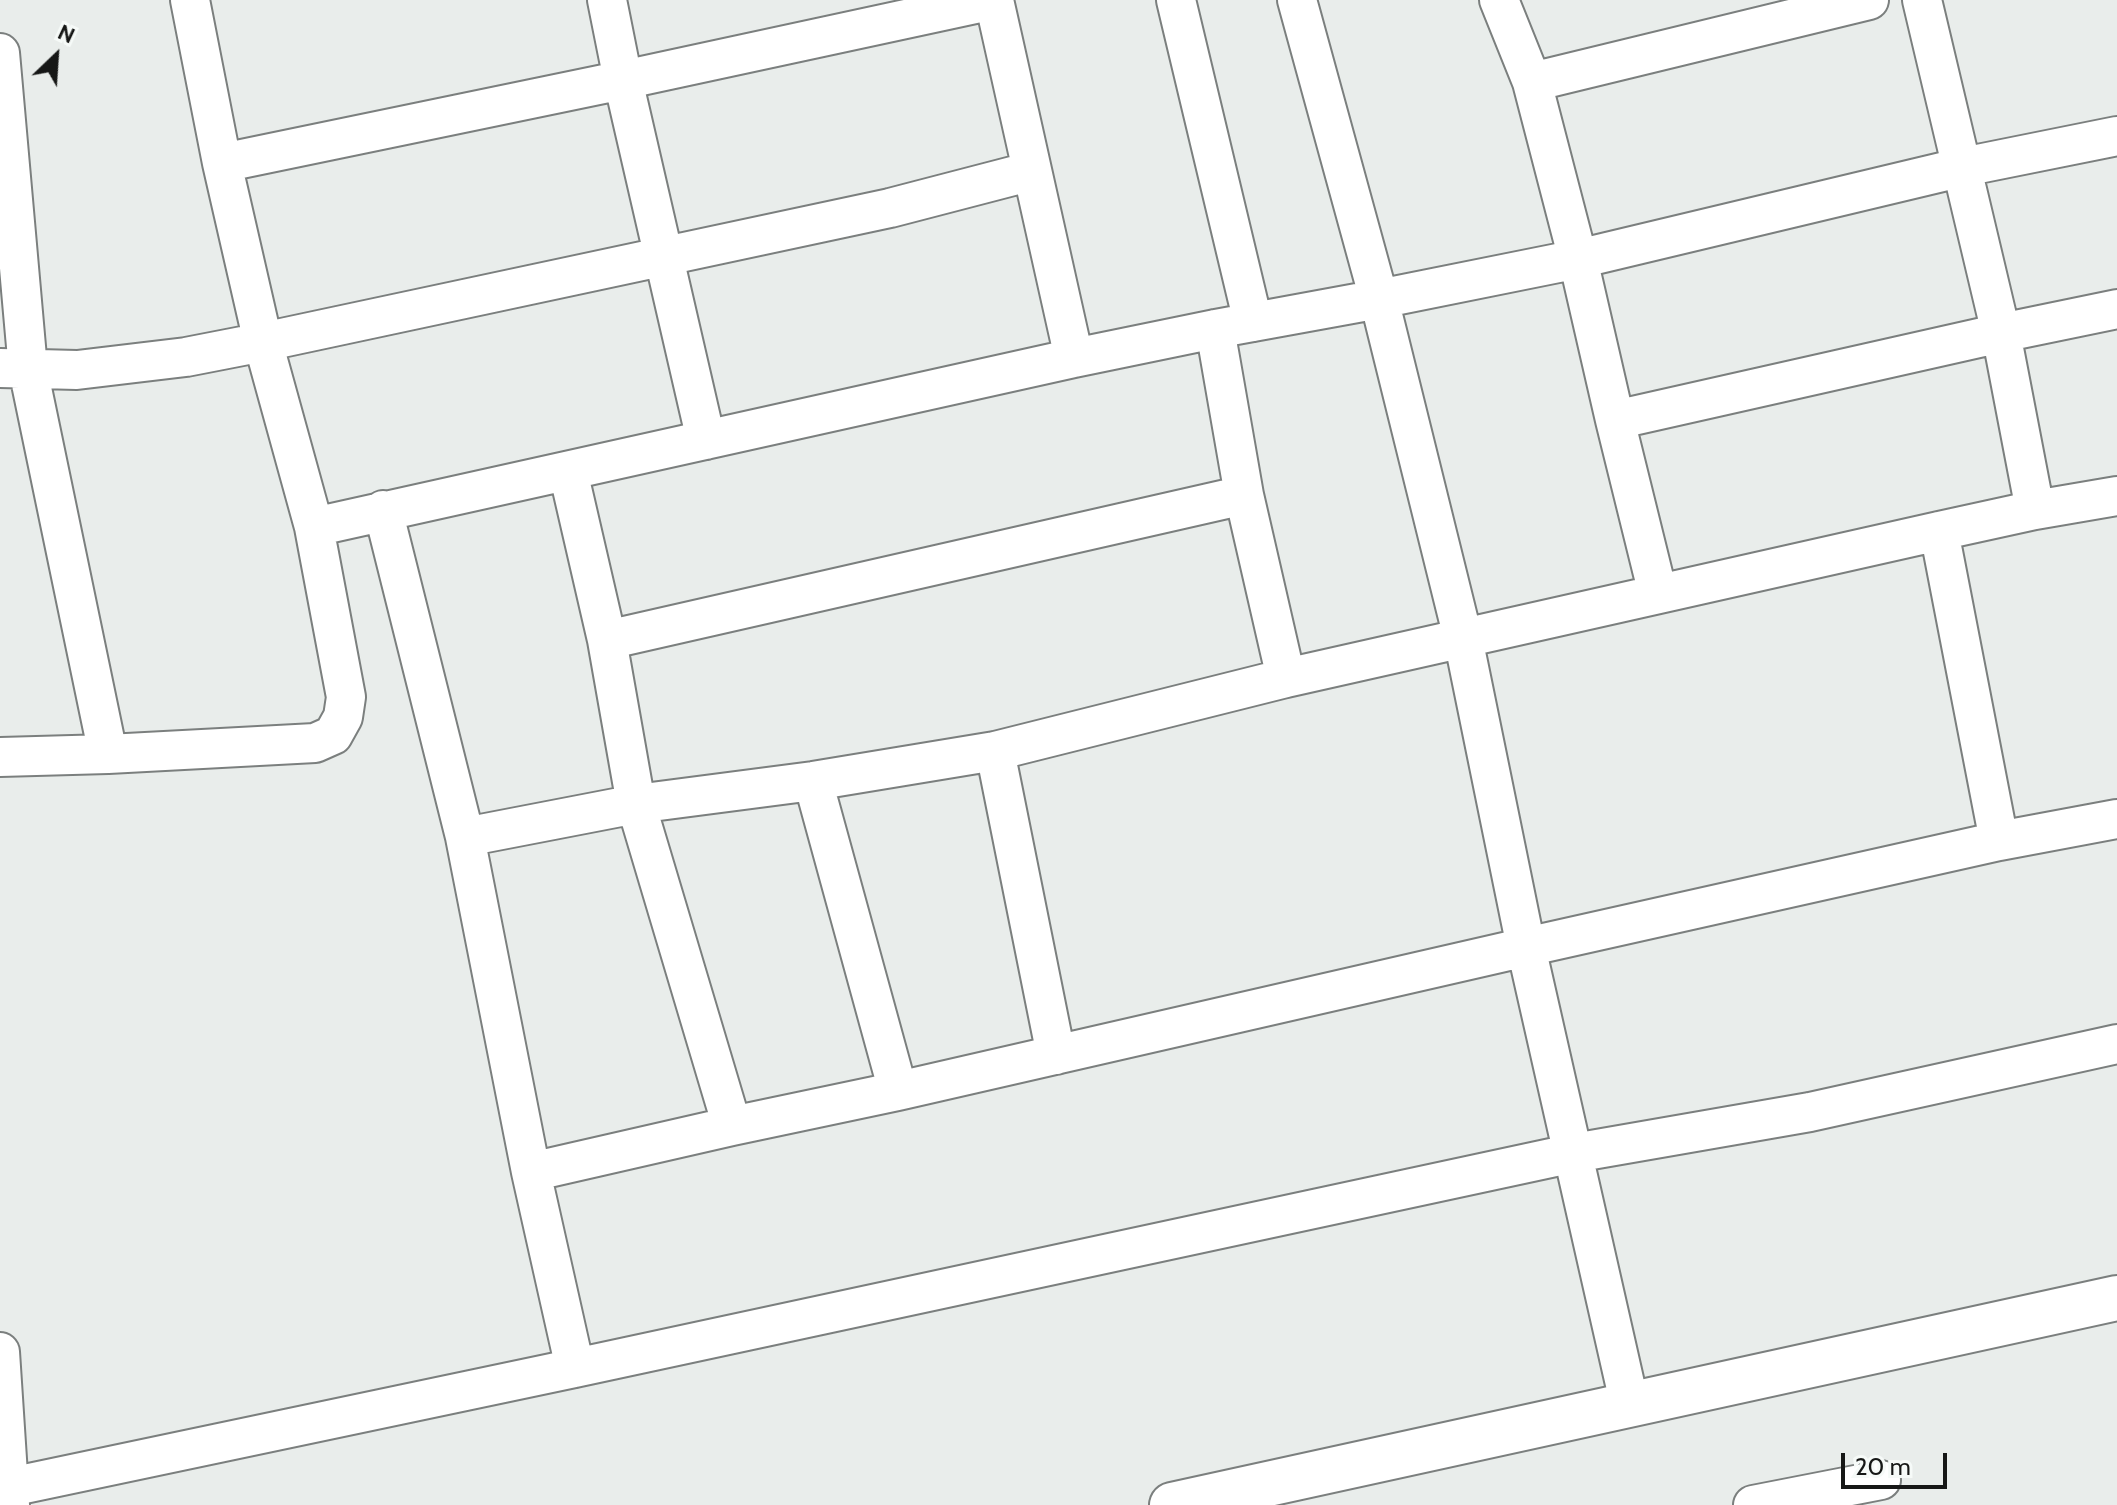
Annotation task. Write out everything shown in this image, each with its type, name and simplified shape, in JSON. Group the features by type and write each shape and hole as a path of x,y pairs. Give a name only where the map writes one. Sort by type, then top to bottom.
{"street":[{"path":"0,757 315,743 333,735 343,717 346,697 314,527 263,342 222,163 190,0"},
{"path":"607,0 706,440"},
{"path":"222,163 994,0 1074,358"},
{"path":"1176,0 1253,322"},
{"path":"1297,0 1379,299 1463,638 1526,947 1630,1406"},
{"path":"1499,0 1532,82 1658,594"},
{"path":"1532,82 1869,0"},
{"path":"1922,0 2001,333 2035,510"},
{"path":"0,53 14,369 108,754"},
{"path":"314,527 1074,358 1578,259 1963,167 2117,136"},
{"path":"14,369 77,370 186,357 890,208 1032,171"},
{"path":"1615,420 2117,309"},
{"path":"1215,329 1244,495 1286,678"},
{"path":"568,471 607,640 636,804 732,1126"},
{"path":"607,640 1244,495"},
{"path":"465,837 636,804 813,781 995,751 1286,678 1939,531 2117,496"},
{"path":"383,510 465,837 531,1172 575,1368"},
{"path":"1939,531 1999,841"},
{"path":"995,751 1056,1055"},
{"path":"813,781 898,1091"},
{"path":"531,1172 1999,841 2117,819"},
{"path":"0,1352 10,1496 575,1368 1574,1153 1810,1112 2117,1044"},
{"path":"1172,1505 2117,1298"},
{"path":"1753,1505 1881,1480"}]}
